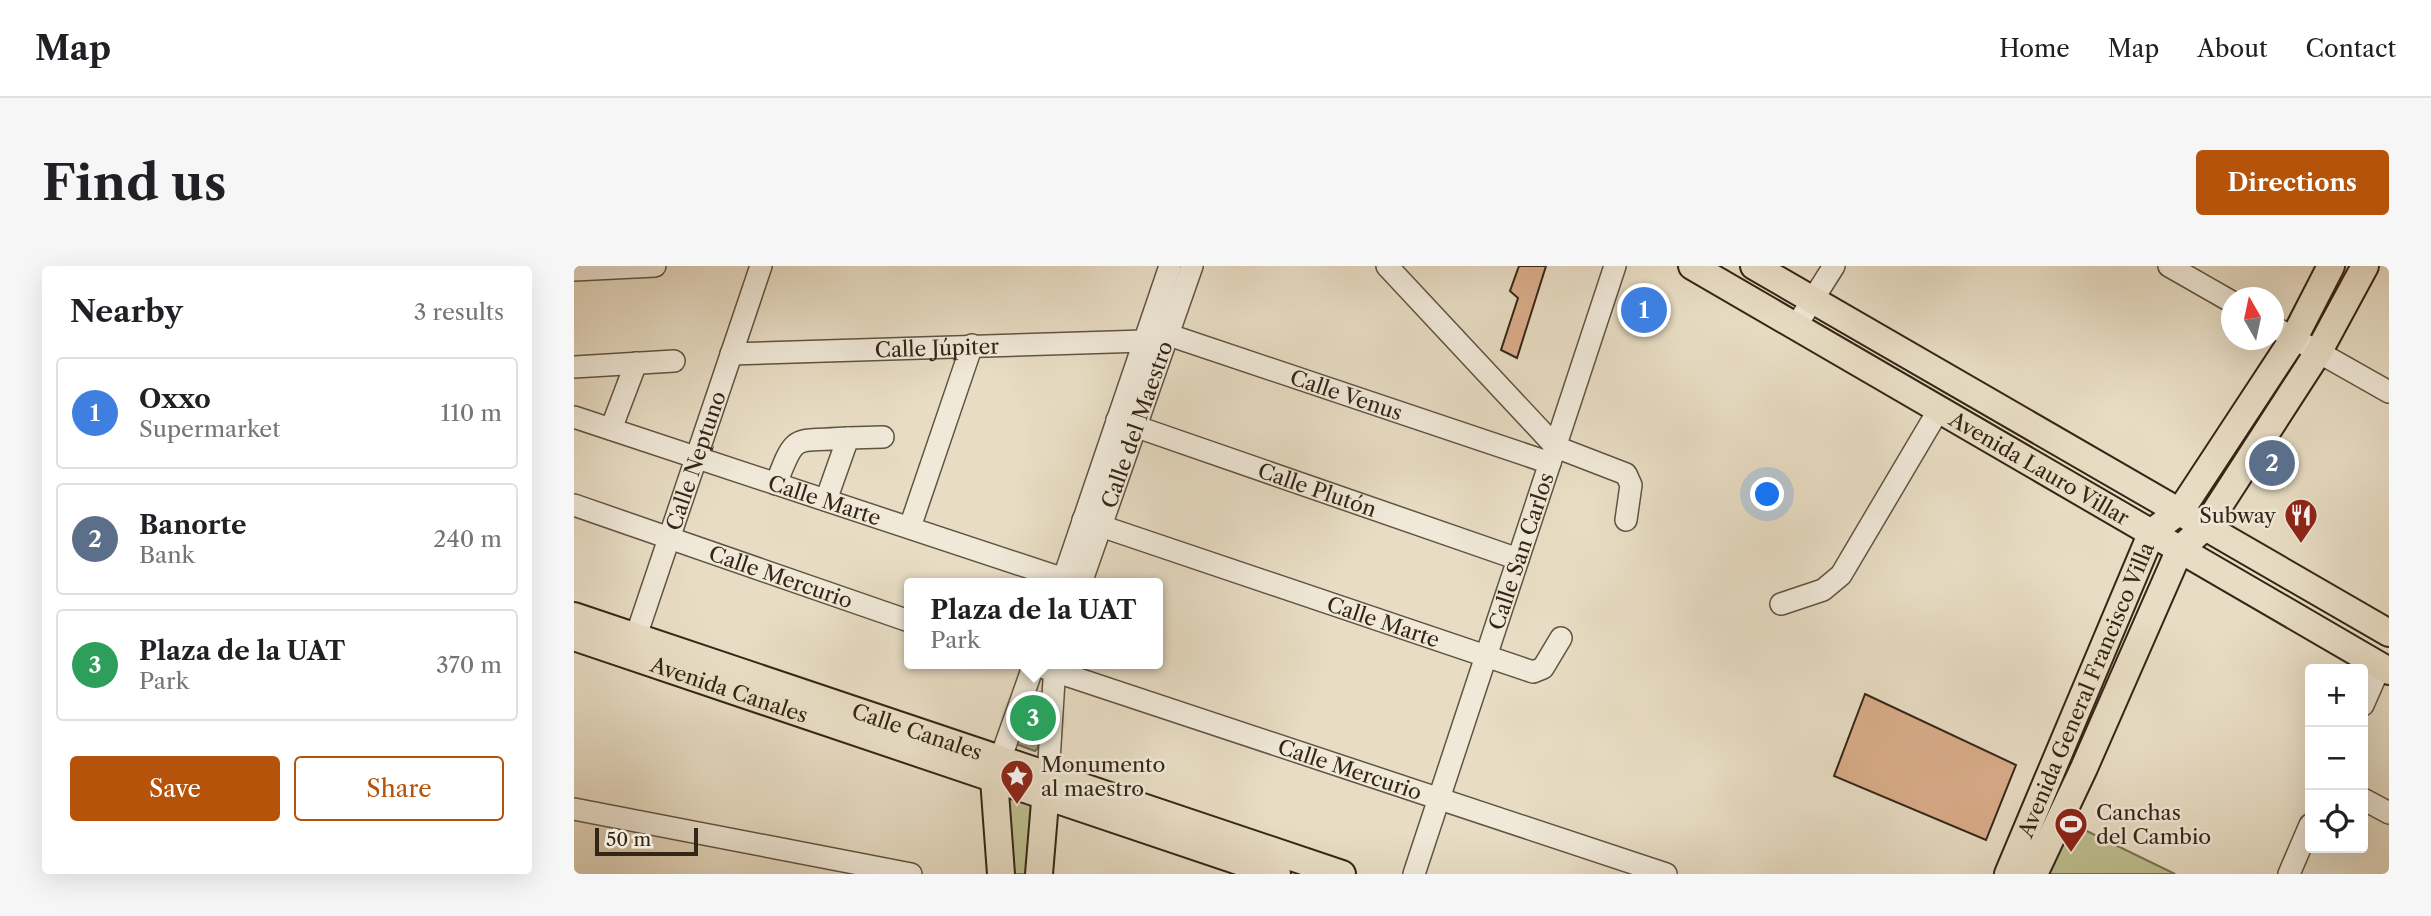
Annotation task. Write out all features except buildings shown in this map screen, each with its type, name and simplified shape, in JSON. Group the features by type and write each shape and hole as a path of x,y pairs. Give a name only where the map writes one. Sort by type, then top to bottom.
{"main road":[{"name":"Avenida Lauro Villar","path":"1692,266 2384,669"},
{"name":"Avenida Lauro Villar","path":"1754,266 2181,510 2389,633"},
{"name":"Avenida General Francisco Villa","path":"2284,332 2331,266"},
{"name":"Avenida General Francisco Villa","path":"2034,874 2084,768 2180,549 2206,526 2319,351 2365,266"},
{"name":"Avenida General Francisco Villa","path":"2008,874 2152,532 2181,510 2274,350"},
{"name":"Calle Canales","path":"574,615 633,646 997,770 1342,874"},
{"name":"Avenida Canales","path":"574,637 633,646"},
{"path":"997,770 1001,874"},
{"name":"Calle Canales","path":"1046,786 1277,874"},
{"path":"1039,874 1046,786"}],"street":[{"path":"574,270 655,266"},
{"name":"Calle Neptuno","path":"633,646 761,266"},
{"name":"Calle del Maestro","path":"1092,525 1117,420 1170,266"},
{"name":"Calle del Maestro","path":"1072,578 1092,525 1136,429 1192,266"},
{"path":"1387,266 1553,455"},
{"name":"Calle San Carlos","path":"1414,874 1615,266"},
{"path":"1796,326 1834,266"},
{"path":"2175,268 2221,296"},
{"path":"2284,332 2389,392"},
{"path":"1143,341 1169,335"},
{"name":"Calle Venus","path":"1169,335 1553,455"},
{"name":"Calle Júpiter","path":"731,354 1143,341"},
{"path":"910,527 972,345"},
{"path":"574,367 674,361"},
{"path":"611,429 636,363"},
{"path":"1781,604 1822,590 1841,575 1938,411"},
{"name":"Calle Marte","path":"574,416 695,459 910,527 1058,578"},
{"name":"Calle Plutón","path":"1117,420 1136,429 1518,559"},
{"path":"776,484 790,446 797,441 883,437"},
{"path":"827,500 848,438"},
{"name":"Calle San Carlos","path":"1553,455 1626,474 1631,485 1626,520"},
{"name":"Calle Mercurio","path":"574,505 904,619"},
{"name":"Calle Marte","path":"1092,525 1486,656"},
{"name":"Calle San Carlos","path":"1486,656 1533,672 1543,668 1561,638"},
{"path":"997,770 1040,669"},
{"path":"1042,669 1046,786"},
{"name":"Calle Mercurio","path":"1054,669 1666,874"},
{"path":"2368,696 2384,669"},
{"path":"2368,802 2389,813"},
{"path":"574,809 911,874"},
{"path":"2289,874 2305,837"}],"green space":[{"path":"1033,691 1043,693 1038,748 1035,751 1016,744"},
{"path":"999,790 1033,796 1027,874 1007,874"},
{"path":"2060,818 2175,874 2035,874"}],"place":[{"name":"Oxxo","path":"1644,310"},
{"name":"Banorte","path":"2272,463"},
{"name":"Subway","path":"2301,545"},
{"name":"Plaza de la UAT","path":"1033,718"},
{"name":"Monumento al maestro","path":"1017,806"},
{"name":"Canchas del Cambio","path":"2071,854"}]}
